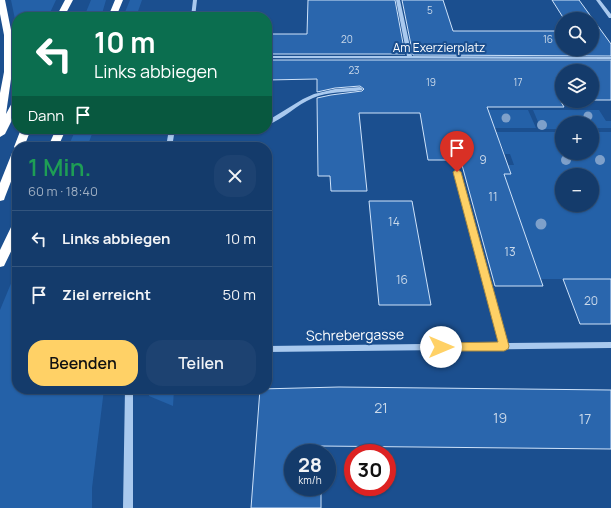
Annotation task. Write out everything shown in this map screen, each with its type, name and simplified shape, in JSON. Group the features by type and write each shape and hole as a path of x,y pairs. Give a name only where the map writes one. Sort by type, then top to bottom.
{"highway":[{"path":"0,120 8,72 8,35 1,0"},
{"path":"63,12 69,0"},
{"path":"72,11 76,0"},
{"path":"114,12 119,0"},
{"path":"0,134 12,111"},
{"path":"0,196 12,166"},
{"path":"0,263 12,237"}],"street":[{"path":"194,12 195,0"},
{"path":"398,0 410,57"},
{"path":"598,0 611,18"},
{"name":"Am Exerzierplatz","path":"272,57 611,58"},
{"path":"272,120 311,96 330,91 360,89"},
{"path":"457,172 504,346"},
{"name":"Schrebergasse","path":"272,349 611,345"},
{"path":"128,508 129,394"}],"shaded area":[{"path":"11,0 56,0 50,12 13,12"},
{"path":"91,0 106,0 102,12 86,12"},
{"path":"130,0 142,0 138,12 125,12"},
{"path":"481,110 528,110 536,128 486,128"},
{"path":"533,110 599,110 606,121 611,121 611,128 599,128 599,116 555,116 555,129 541,129"},
{"path":"454,132 555,132 555,160 599,160 599,132 611,132 611,279 541,279 504,174 511,174 508,165 514,165 510,154 505,154 499,140"},
{"path":"74,134 92,134 89,142 70,142"},
{"path":"12,281 12,394 103,394 92,488 92,508 0,508 0,310"},
{"path":"149,394 174,394 173,406 149,396"}],"building":[{"path":"308,0 395,0 405,54 272,54 272,34 307,34"},
{"path":"402,0 443,0 453,31 555,31 555,56 413,55"},
{"path":"552,0 579,0 588,12 560,12"},
{"path":"599,28 611,44 611,56 599,56"},
{"path":"272,60 611,60 611,100 599,100 599,64 555,64 555,107 487,107 511,174 504,174 543,286 495,286 462,165 455,165 454,160 428,160 420,113 359,113 367,191 331,191 330,176 318,176 317,98 362,91 364,89 360,86 335,88 317,92 317,79 272,80"},
{"path":"369,201 412,201 431,305 379,305"},
{"path":"563,279 611,279 611,324 580,324"},
{"path":"339,387 611,390 611,449 396,447 396,444 344,444 344,446 336,446 336,444 284,444 284,496 321,496 321,508 251,508 260,394 272,394 272,389"}],"route":[{"path":"441,347 504,346 457,172"}]}
